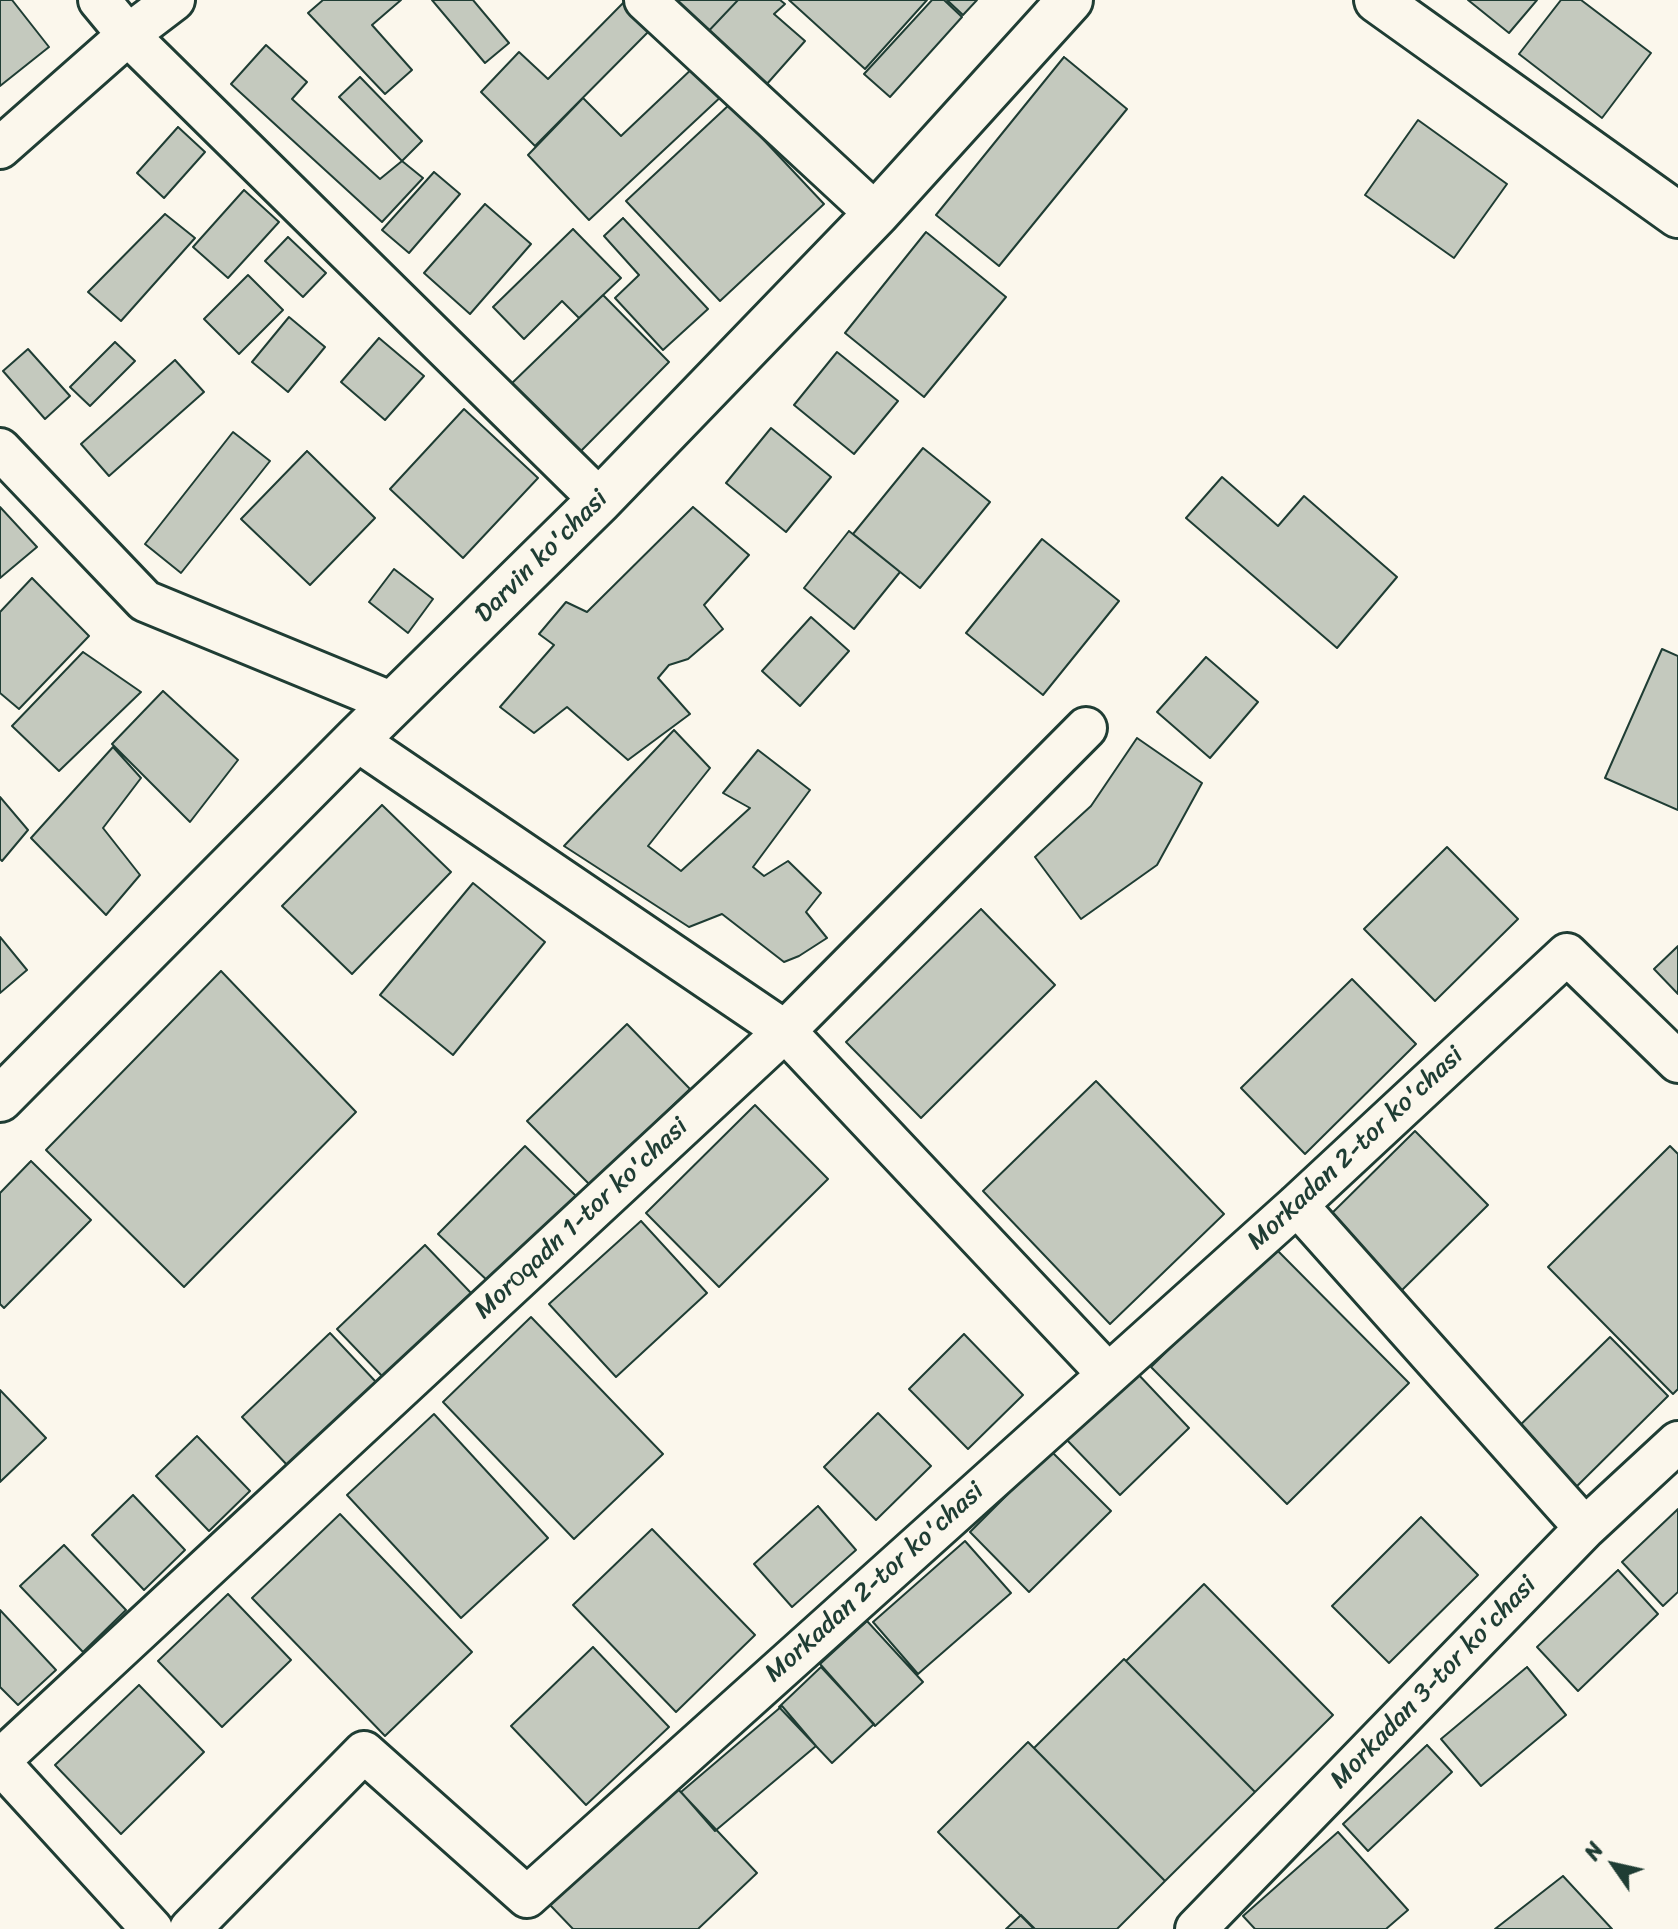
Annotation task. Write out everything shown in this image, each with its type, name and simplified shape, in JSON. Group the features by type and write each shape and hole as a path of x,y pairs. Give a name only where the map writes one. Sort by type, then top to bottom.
{"street":[{"path":"99,0 128,35 600,500"},
{"path":"0,148 128,35 174,0"},
{"path":"645,0 876,214"},
{"name":"Darvin ko'chasi","path":"1,1098 393,703 600,500 876,214 1070,0"},
{"path":"1377,0 1678,215"},
{"path":"0,449 145,601 393,703"},
{"name":"Morоqadn 1-tor ko'chasi","path":"0,1762 785,1031 1086,728"},
{"path":"356,740 785,1031 1107,1373"},
{"name":"Morkadan 2-tor ko'chasi","path":"190,1929 364,1752 527,1897 1297,1205 1567,954 1678,1062"},
{"path":"1297,1205 1585,1528"},
{"name":"Morkadan 3-tor ko'chasi","path":"1196,1929 1585,1528 1678,1442"},
{"path":"0,1762 152,1929"}],"building":[{"path":"0,0 12,0 49,47 0,86"},
{"path":"323,0 401,0 372,25 412,70 385,94 308,13"},
{"path":"432,0 473,0 509,43 485,63"},
{"path":"626,0 657,23 535,146 481,92 519,52 548,79"},
{"path":"662,0 738,0 703,37"},
{"path":"738,0 780,0 785,4 774,14 805,41 766,85 703,37"},
{"path":"789,0 927,0 865,69"},
{"path":"932,0 944,0 962,17 890,97 864,74"},
{"path":"947,0 977,0 963,15"},
{"path":"1468,0 1537,0 1509,33"},
{"path":"1561,0 1581,0 1651,53 1602,118 1519,54"},
{"path":"266,45 307,82 292,99 380,179 402,161 423,178 382,222 231,84"},
{"path":"1064,57 1127,109 999,266 936,215"},
{"path":"697,64 725,93 589,220 528,155 583,98 621,136"},
{"path":"360,77 422,141 402,161 339,97"},
{"path":"730,104 824,204 720,301 626,201"},
{"path":"1418,120 1507,184 1454,258 1365,195"},
{"path":"178,127 205,152 164,198 137,173"},
{"path":"434,172 460,194 409,253 382,230"},
{"path":"244,190 279,222 228,278 193,247"},
{"path":"485,204 531,244 470,314 424,273"},
{"path":"165,214 195,238 121,321 88,292"},
{"path":"623,218 708,309 663,350 615,298 639,275 604,236"},
{"path":"573,229 621,278 579,318 562,301 524,339 493,307"},
{"path":"926,232 1006,297 924,397 845,333"},
{"path":"288,237 326,273 303,297 265,261"},
{"path":"248,275 283,310 239,354 204,319"},
{"path":"603,295 669,362 577,455 509,386"},
{"path":"289,317 325,347 288,392 252,362"},
{"path":"379,338 424,376 385,420 341,382"},
{"path":"115,342 135,361 90,406 70,387"},
{"path":"28,349 70,396 45,419 3,371"},
{"path":"837,352 898,401 854,454 794,405"},
{"path":"175,360 204,392 109,476 81,444"},
{"path":"464,409 538,478 463,558 390,489"},
{"path":"771,428 831,477 786,532 726,483"},
{"path":"233,432 270,461 181,573 145,544"},
{"path":"923,448 990,502 920,588 853,534"},
{"path":"307,451 375,518 310,585 241,519"},
{"path":"1222,477 1278,526 1304,496 1397,577 1337,648 1186,518"},
{"path":"0,507 37,547 0,578"},
{"path":"693,507 749,555 704,605 723,629 688,659 669,665 658,678 690,714 628,760 567,707 534,733 500,707 554,645 539,634 566,602 587,612"},
{"path":"849,531 900,572 854,629 804,588"},
{"path":"1042,539 1119,601 1043,695 966,633"},
{"path":"394,569 433,599 408,633 369,602"},
{"path":"32,578 89,636 19,709 0,693 0,612"},
{"path":"811,617 849,651 800,706 762,671"},
{"path":"1662,649 1678,656 1678,810 1605,778"},
{"path":"83,652 141,692 59,771 12,726"},
{"path":"1206,657 1258,702 1210,758 1157,712"},
{"path":"163,691 238,760 190,822 112,744"},
{"path":"674,730 710,768 648,846 681,871 750,808 723,793 758,750 810,790 753,867 764,876 788,861 821,893 806,912 827,938 799,956 784,962 722,914 689,927 564,846"},
{"path":"1137,738 1202,783 1157,865 1081,919 1035,857 1091,806"},
{"path":"113,747 141,778 103,828 140,875 106,915 31,838"},
{"path":"0,797 28,830 2,861 0,859"},
{"path":"382,805 451,872 352,974 282,906"},
{"path":"1447,847 1518,919 1435,1001 1364,929"},
{"path":"473,883 545,942 453,1055 380,995"},
{"path":"981,909 1055,985 921,1118 846,1042"},
{"path":"0,937 27,970 0,993"},
{"path":"1678,946 1678,994 1654,969"},
{"path":"221,971 356,1112 184,1287 46,1150"},
{"path":"1352,979 1416,1044 1305,1154 1241,1088"},
{"path":"627,1024 690,1089 590,1185 527,1121"},
{"path":"1096,1081 1224,1214 1110,1324 983,1191"},
{"path":"755,1105 828,1179 719,1287 646,1213"},
{"path":"1415,1131 1488,1205 1395,1297 1322,1223"},
{"path":"525,1146 576,1196 490,1283 438,1234"},
{"path":"1670,1146 1678,1154 1678,1389 1673,1394 1548,1267"},
{"path":"31,1161 91,1220 4,1308 0,1304 0,1193"},
{"path":"641,1221 707,1293 616,1377 549,1304"},
{"path":"425,1245 471,1293 383,1377 337,1329"},
{"path":"1273,1246 1409,1383 1287,1504 1151,1367"},
{"path":"531,1317 663,1454 574,1539 443,1402"},
{"path":"330,1333 376,1382 288,1466 242,1417"},
{"path":"964,1334 1023,1395 968,1449 909,1389"},
{"path":"1610,1337 1668,1396 1567,1496 1508,1437"},
{"path":"1136,1372 1189,1428 1120,1495 1066,1439"},
{"path":"0,1390 46,1438 0,1482"},
{"path":"878,1413 931,1466 876,1520 824,1467"},
{"path":"434,1414 548,1538 461,1618 347,1495"},
{"path":"197,1436 250,1491 209,1531 156,1476"},
{"path":"1051,1451 1111,1511 1029,1592 970,1532"},
{"path":"133,1495 185,1550 144,1590 92,1535"},
{"path":"818,1506 856,1550 792,1607 754,1564"},
{"path":"1678,1509 1678,1592 1663,1606 1622,1562"},
{"path":"340,1514 472,1652 385,1736 252,1598"},
{"path":"1421,1517 1478,1575 1389,1663 1332,1606"},
{"path":"652,1529 755,1635 676,1712 573,1605"},
{"path":"965,1541 1011,1593 918,1674 873,1622"},
{"path":"64,1545 126,1610 83,1652 20,1586"},
{"path":"1618,1570 1658,1614 1578,1691 1537,1647"},
{"path":"1204,1584 1333,1715 1255,1792 1126,1661"},
{"path":"228,1594 291,1660 222,1727 158,1661"},
{"path":"0,1610 56,1670 18,1705 0,1687"},
{"path":"867,1621 923,1682 875,1726 820,1664"},
{"path":"593,1647 669,1727 586,1805 511,1726"},
{"path":"1124,1659 1255,1792 1165,1881 1034,1748"},
{"path":"821,1667 874,1724 832,1763 779,1707"},
{"path":"1527,1667 1566,1715 1481,1786 1441,1739"},
{"path":"139,1685 204,1752 121,1834 55,1765"},
{"path":"782,1706 816,1746 715,1831 681,1792"},
{"path":"1028,1742 1165,1881 1117,1929 1034,1929 938,1832"},
{"path":"1427,1745 1452,1772 1368,1851 1343,1824"},
{"path":"675,1786 757,1873 698,1929 573,1929 550,1905"},
{"path":"1338,1832 1408,1910 1386,1929 1255,1929 1243,1916"},
{"path":"1563,1876 1612,1929 1495,1929"},
{"path":"1021,1915 1035,1929 1006,1929"}]}
